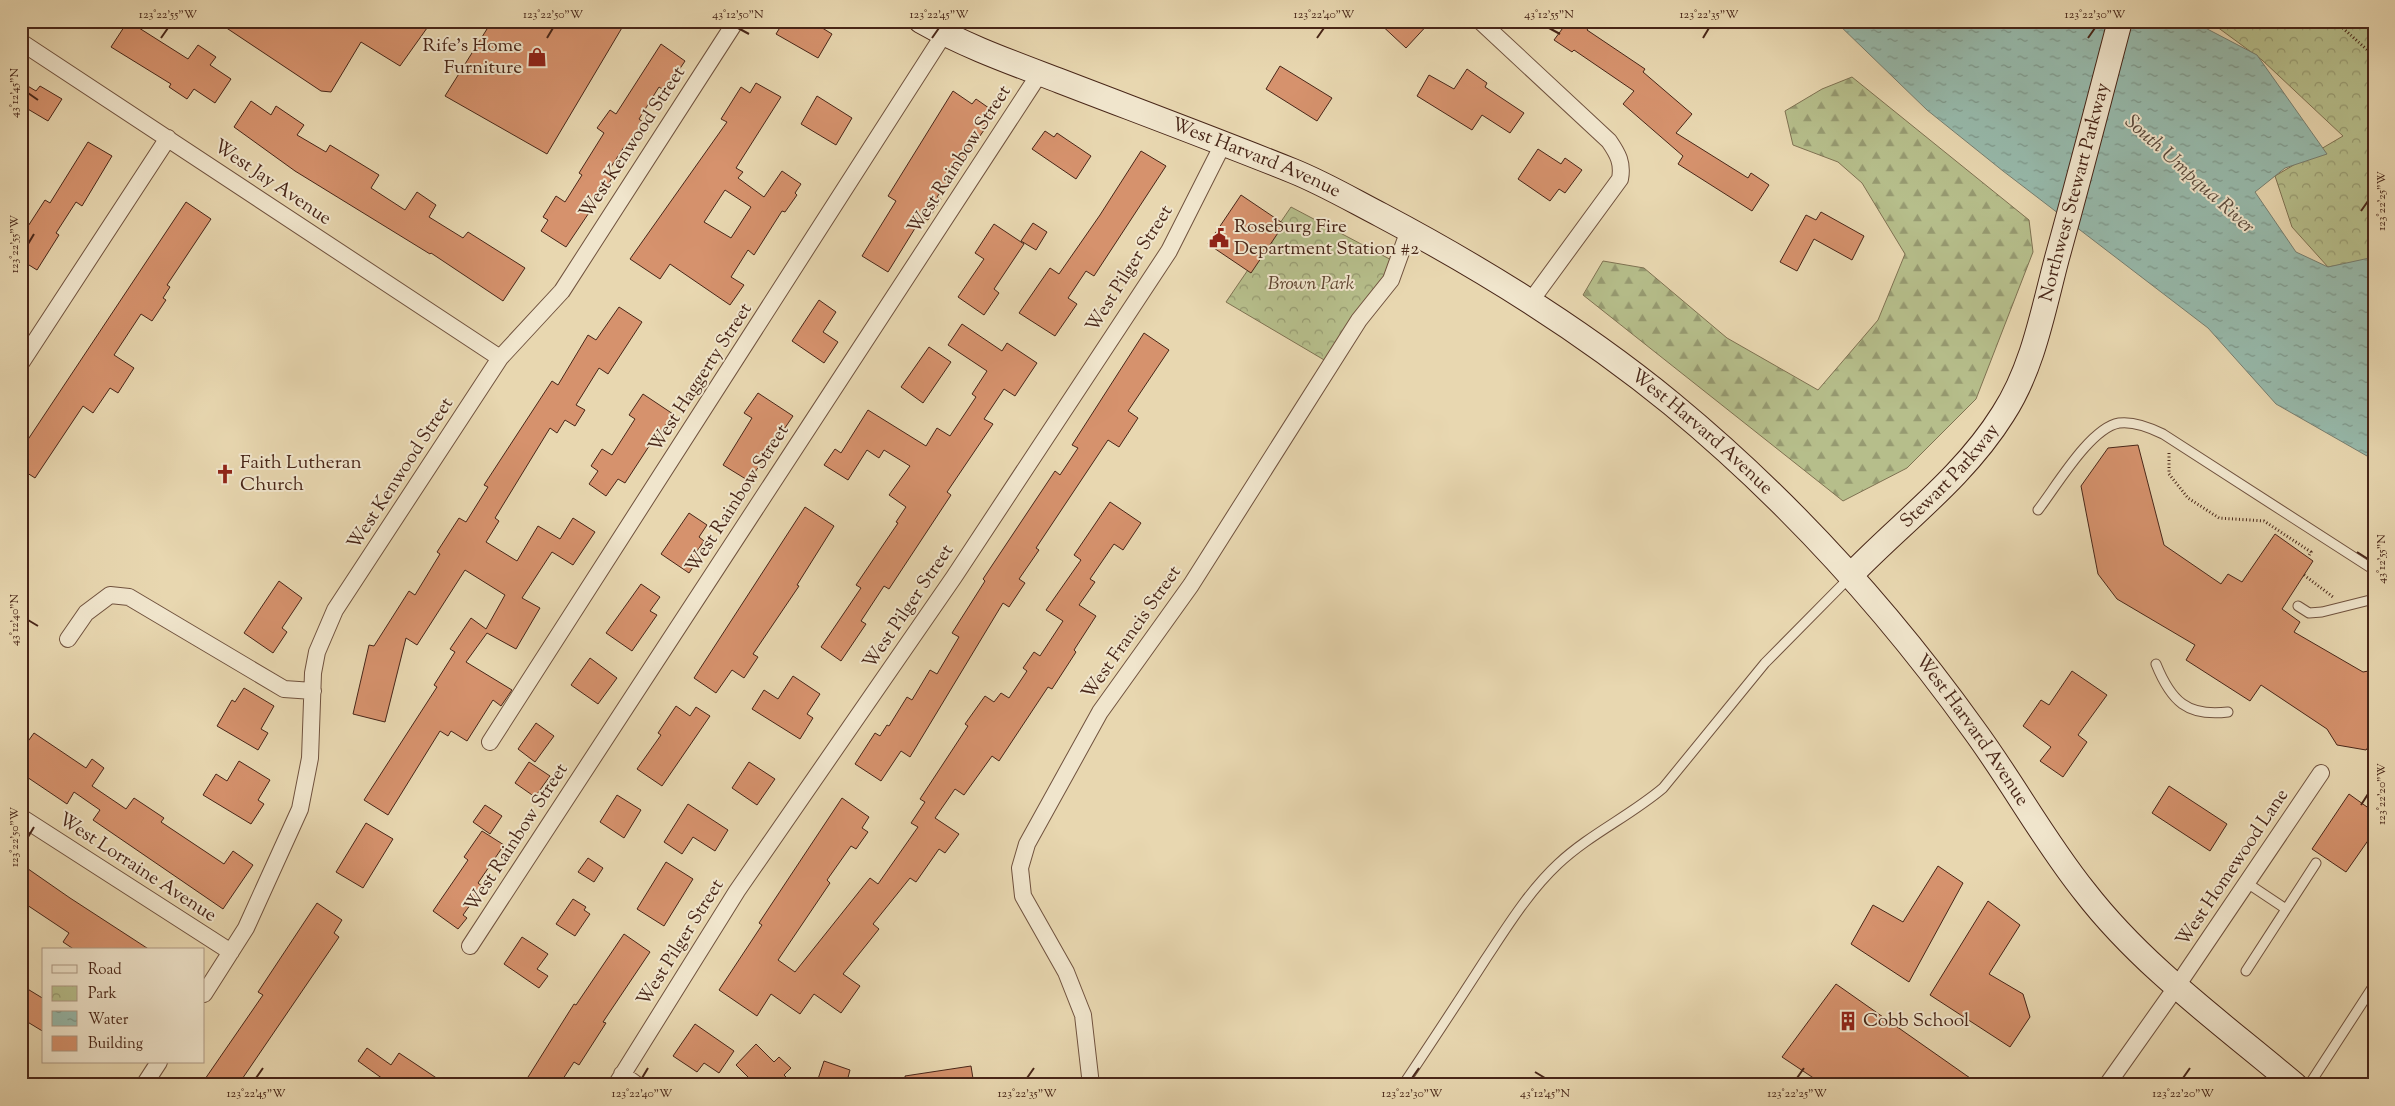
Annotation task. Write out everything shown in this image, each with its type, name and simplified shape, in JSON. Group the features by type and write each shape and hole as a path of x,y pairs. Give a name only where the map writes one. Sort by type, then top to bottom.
{"main road":[{"name":"West Harvard Avenue","path":"921,21 944,34 1040,73 1299,173 1410,230 1530,302 1628,370 1696,424 1736,459 1851,575 1950,697 2085,892 2115,927 2177,986 2295,1085"},
{"name":"Northwest Stewart Parkway","path":"2028,362 2120,21"},
{"name":"Stewart Parkway","path":"1851,575 1955,477 1981,446 2018,390 2028,362"}],"street":[{"name":"West Kenwood Street","path":"205,992 231,952 263,892 300,809 310,758 317,652 335,610 500,358 562,291 736,21"},
{"path":"1480,21 1609,141 1619,156 1623,168 1620,179 1530,302"},
{"name":"West Haggerty Street","path":"490,742 944,34"},
{"name":"West Jay Avenue","path":"21,42 500,358"},
{"name":"West Rainbow Street","path":"470,946 1040,73"},
{"path":"21,363 168,138"},
{"name":"West Pilger Street","path":"619,1079 736,891 954,578 1169,251 1223,144"},
{"name":"West Francis Street","path":"1091,1085 1083,1015 1066,972 1023,896 1020,868 1027,844 1100,712 1191,585 1359,320 1391,280 1410,230"},
{"path":"68,639 86,613 110,596 129,597 284,689 313,691"},
{"name":"West Homewood Lane","path":"2107,1085 2177,986 2321,773"},
{"name":"West Lorraine Avenue","path":"21,817 231,952"},
{"path":"144,1085 158,1064"},
{"path":"619,1079 638,1085"}],"lane":[{"path":"2038,510 2081,453 2106,427 2119,423 2134,423 2151,428 2174,441 2374,570"},
{"path":"1403,1085 1511,920 1536,888 1558,864 1582,845 1663,788 1765,663 1851,575"},
{"path":"2298,606 2308,613 2337,609 2374,599"},
{"path":"2156,664 2165,686 2186,707 2209,714 2228,712"},
{"path":"2246,971 2316,863"},
{"path":"2247,883 2286,909"},
{"path":"2309,1085 2374,985"}],"path":[{"path":"2335,21 2374,56"},
{"path":"2174,441 2168,456 2170,474 2188,498 2219,518 2264,521 2311,552 2308,557"},
{"path":"2304,576 2332,594 2337,609"}],"green space":[{"path":"2209,21 2374,21 2374,259 2328,267 2292,227 2275,176 2343,136 2262,60"},
{"path":"1852,77 2029,220 2033,252 1976,399 1907,468 1843,501 1583,295 1603,261 1644,268 1727,338 1818,390 1878,320 1905,254 1862,183 1838,162 1793,145 1785,111 1822,89"},
{"name":"Brown Park","path":"1291,207 1399,264 1331,364 1226,302"}],"water":[{"name":"South Umpqua River","path":"1835,21 2192,21 2257,55 2327,154 2285,168 2255,192 2296,252 2328,267 2374,257 2374,460 2276,404 2208,328 2003,171 1927,110"}],"building":[{"path":"128,21 188,59 198,45 216,57 210,65 231,79 215,103 194,89 187,99 169,87 171,84 111,47"},
{"path":"216,21 432,21 400,66 361,42 331,92 321,91"},
{"name":"Rife's Home Furniture","path":"492,21 626,21 547,154 445,96"},
{"path":"784,21 811,21 832,34 818,58 776,34"},
{"path":"1377,21 1431,21 1406,48"},
{"path":"1568,21 1593,21 1587,30 1645,69 1643,72 1692,114 1676,133 1748,178 1751,173 1769,185 1752,211 1678,164 1683,156 1623,104 1634,91 1574,50 1572,52 1554,40"},
{"path":"661,44 685,61 677,73 679,75 668,93 659,87 639,119 643,122 607,173 613,177 566,247 541,231 548,220 543,217 556,196 565,202 582,175 579,173 604,133 597,128 610,110 616,114"},
{"path":"1280,66 1332,98 1317,121 1266,89"},
{"path":"1467,69 1487,83 1485,87 1524,113 1510,133 1482,115 1472,130 1417,96 1429,75 1454,89"},
{"path":"21,82 36,91 40,86 62,99 48,121 21,105"},
{"path":"756,83 781,97 736,168 743,172 738,178 764,197 782,171 801,184 795,193 797,195 785,212 782,211 754,255 748,250 731,277 744,285 730,305 670,264 660,279 630,259 727,122 721,119 741,87 750,93","holes":["725,190 751,207 731,238 704,222"]},
{"path":"953,91 972,104 976,99 996,113 937,197 941,199 928,220 922,217 888,272 862,256 896,201 888,196"},
{"path":"817,96 852,118 836,145 801,124"},
{"path":"251,101 271,115 276,106 304,125 297,135 326,152 330,145 379,175 371,188 405,210 417,192 436,205 429,217 463,238 468,232 525,268 503,301 431,253 295,171 234,127"},
{"path":"1045,131 1054,137 1057,133 1091,156 1076,179 1032,149"},
{"path":"88,142 112,156 82,206 76,202 56,233 59,235 37,270 21,260 21,237 45,200 50,203"},
{"path":"1538,149 1561,164 1565,158 1582,170 1565,193 1559,189 1550,201 1518,179"},
{"path":"1141,151 1166,166 1094,276 1086,271 1068,298 1077,304 1055,336 1019,313 1050,268 1059,274"},
{"path":"1241,195 1284,224 1251,273 1208,244"},
{"path":"186,202 211,219 167,285 170,287 163,298 166,300 152,321 141,314 114,355 134,368 118,393 110,388 93,413 83,406 35,478 21,469 21,450"},
{"path":"1821,212 1864,236 1852,260 1814,239 1797,271 1780,262 1806,215 1816,220"},
{"path":"1033,223 1047,232 1036,250 1021,241"},
{"path":"994,224 1024,244 994,289 999,293 984,315 958,297 984,259 975,253"},
{"path":"819,300 836,312 823,332 838,342 824,363 792,341"},
{"path":"619,307 642,322 608,374 599,368 576,405 585,410 575,426 565,420 557,433 550,428 495,518 499,521 486,542 517,561 538,526 560,539 573,518 595,532 573,565 552,552 522,598 540,608 516,649 487,633 466,662 512,690 501,706 493,700 467,741 451,731 448,736 440,731 388,815 364,800 437,687 434,685 455,652 450,649 471,618 486,629 505,595 465,570 417,645 406,638 385,722 353,714 369,645 374,646 409,591 415,595 440,554 437,552 459,518 466,522 488,487 484,485 552,381 558,385 588,335 596,340"},
{"path":"962,324 1002,351 1007,343 1037,363 1015,396 1004,389 984,419 993,424 947,492 951,495 889,589 884,586 861,621 866,624 841,661 821,647 861,588 856,585 898,523 896,522 906,507 889,495 910,466 884,450 879,458 867,450 848,480 824,465 835,449 841,453 868,410 926,446 937,428 950,436 976,397 972,394 987,371 948,345"},
{"path":"1144,333 1169,350 1128,411 1138,418 1119,447 1108,440 1036,548 1039,550 1019,579 1025,583 1009,607 1003,603 910,757 901,751 881,781 855,764 875,733 880,736 887,725 889,726 907,697 912,700 930,670 937,674 959,637 952,633 985,581 983,579 1055,471 1060,475 1078,448 1072,445"},
{"path":"929,347 951,362 923,403 901,387"},
{"path":"758,393 793,416 749,481 723,465 752,418 744,413"},
{"path":"643,394 673,414 659,435 657,434 625,483 618,479 606,496 589,484 598,471 591,466 602,449 612,455 635,419 629,415"},
{"path":"2138,445 2164,545 2221,584 2228,574 2242,582 2275,534 2313,561 2282,609 2300,622 2294,632 2363,672 2374,670 2374,739 2366,750 2337,745 2327,729 2261,685 2250,701 2186,660 2195,645 2117,599 2098,574 2081,486 2108,448"},
{"path":"1110,502 1141,523 1123,550 1114,544 1090,579 1095,582 1079,605 1096,616 1052,689 1048,687 999,761 992,756 964,795 955,789 935,818 959,834 945,853 939,849 916,882 910,878 873,924 879,929 843,974 860,986 841,1013 814,994 800,1014 771,994 757,1016 719,990 762,925 759,923 842,798 869,817 862,828 868,832 856,849 851,846 827,880 830,883 778,960 795,972 870,878 878,884 918,827 911,823 925,802 920,799 968,726 965,724 985,696 994,702 1001,693 1009,698 1027,671 1023,668 1034,652 1040,656 1063,621 1046,610 1081,560 1074,555"},
{"path":"805,507 834,526 797,585 799,586 753,654 758,657 744,678 732,670 716,693 694,678"},
{"path":"689,513 707,525 699,537 704,541 695,554 700,557 689,573 661,554"},
{"path":"279,581 302,598 282,628 287,632 273,653 244,633"},
{"path":"641,584 660,597 650,611 657,615 632,651 606,633"},
{"path":"590,658 617,678 598,704 571,685"},
{"path":"2072,671 2107,695 2078,735 2087,742 2063,777 2040,761 2051,747 2023,726 2041,700 2049,705"},
{"path":"793,676 820,694 807,714 813,718 800,739 752,709 764,690 778,699"},
{"path":"244,688 274,706 261,729 268,733 258,750 217,726 232,700 235,702"},
{"path":"676,706 690,716 696,707 710,716 662,786 637,769 661,735 658,733"},
{"path":"536,723 554,736 535,762 518,749"},
{"path":"34,733 86,768 92,759 104,768 92,786 126,809 134,798 164,818 161,822 224,864 233,851 253,865 223,909 93,820 100,810 74,792 67,804 21,773 21,751"},
{"path":"239,761 270,780 258,800 264,804 251,824 203,795 216,774 227,781"},
{"path":"529,762 550,776 535,797 515,783"},
{"path":"749,762 775,779 757,805 732,788"},
{"path":"2169,786 2227,824 2210,851 2152,813"},
{"path":"2349,794 2374,812 2374,832 2346,872 2312,849"},
{"path":"617,795 641,810 624,838 600,822"},
{"path":"688,804 728,830 715,851 693,837 682,854 664,842"},
{"path":"485,805 502,816 490,834 473,822"},
{"path":"366,823 393,839 363,888 336,872"},
{"path":"482,831 504,845 478,883 483,887 463,915 467,918 458,929 433,911 468,860 464,857"},
{"path":"588,858 603,868 594,882 578,872"},
{"path":"666,862 693,879 664,926 637,909"},
{"path":"21,864 147,948 72,948 63,942 69,933 21,901"},
{"path":"1938,866 1963,883 1909,982 1851,944 1873,905 1903,922"},
{"path":"573,899 586,907 584,910 590,914 575,936 556,924"},
{"path":"1988,901 2020,925 1989,974 2023,994 2030,1017 2010,1047 1930,995"},
{"path":"317,903 342,920 334,933 339,937 238,1085 213,1085 205,1079 263,995 258,992"},
{"path":"624,934 650,952 603,1022 606,1023 579,1065 574,1062 559,1085 523,1085 574,1004 576,1005"},
{"path":"522,937 548,954 537,969 548,976 539,988 504,964"},
{"name":"Cobb School","path":"1836,984 1980,1085 1824,1085 1782,1057"},
{"path":"21,985 42,998 42,1031 21,1018"},
{"path":"695,1024 734,1051 719,1073 704,1063 697,1072 673,1056"},
{"path":"756,1044 774,1062 779,1057 791,1068 784,1075 794,1085 756,1085 736,1065"},
{"path":"367,1048 391,1065 399,1053 447,1085 379,1085 383,1079 358,1061"},
{"path":"824,1061 850,1070 846,1085 816,1085"},
{"path":"971,1066 974,1085 906,1085 905,1076"}],"place":[{"name":"Rife's Home Furniture","path":"537,57"},
{"name":"Roseburg Fire Department Station #2","path":"1219,238"},
{"name":"Faith Lutheran Church","path":"225,474"},
{"name":"Cobb School","path":"1848,1021"}]}
